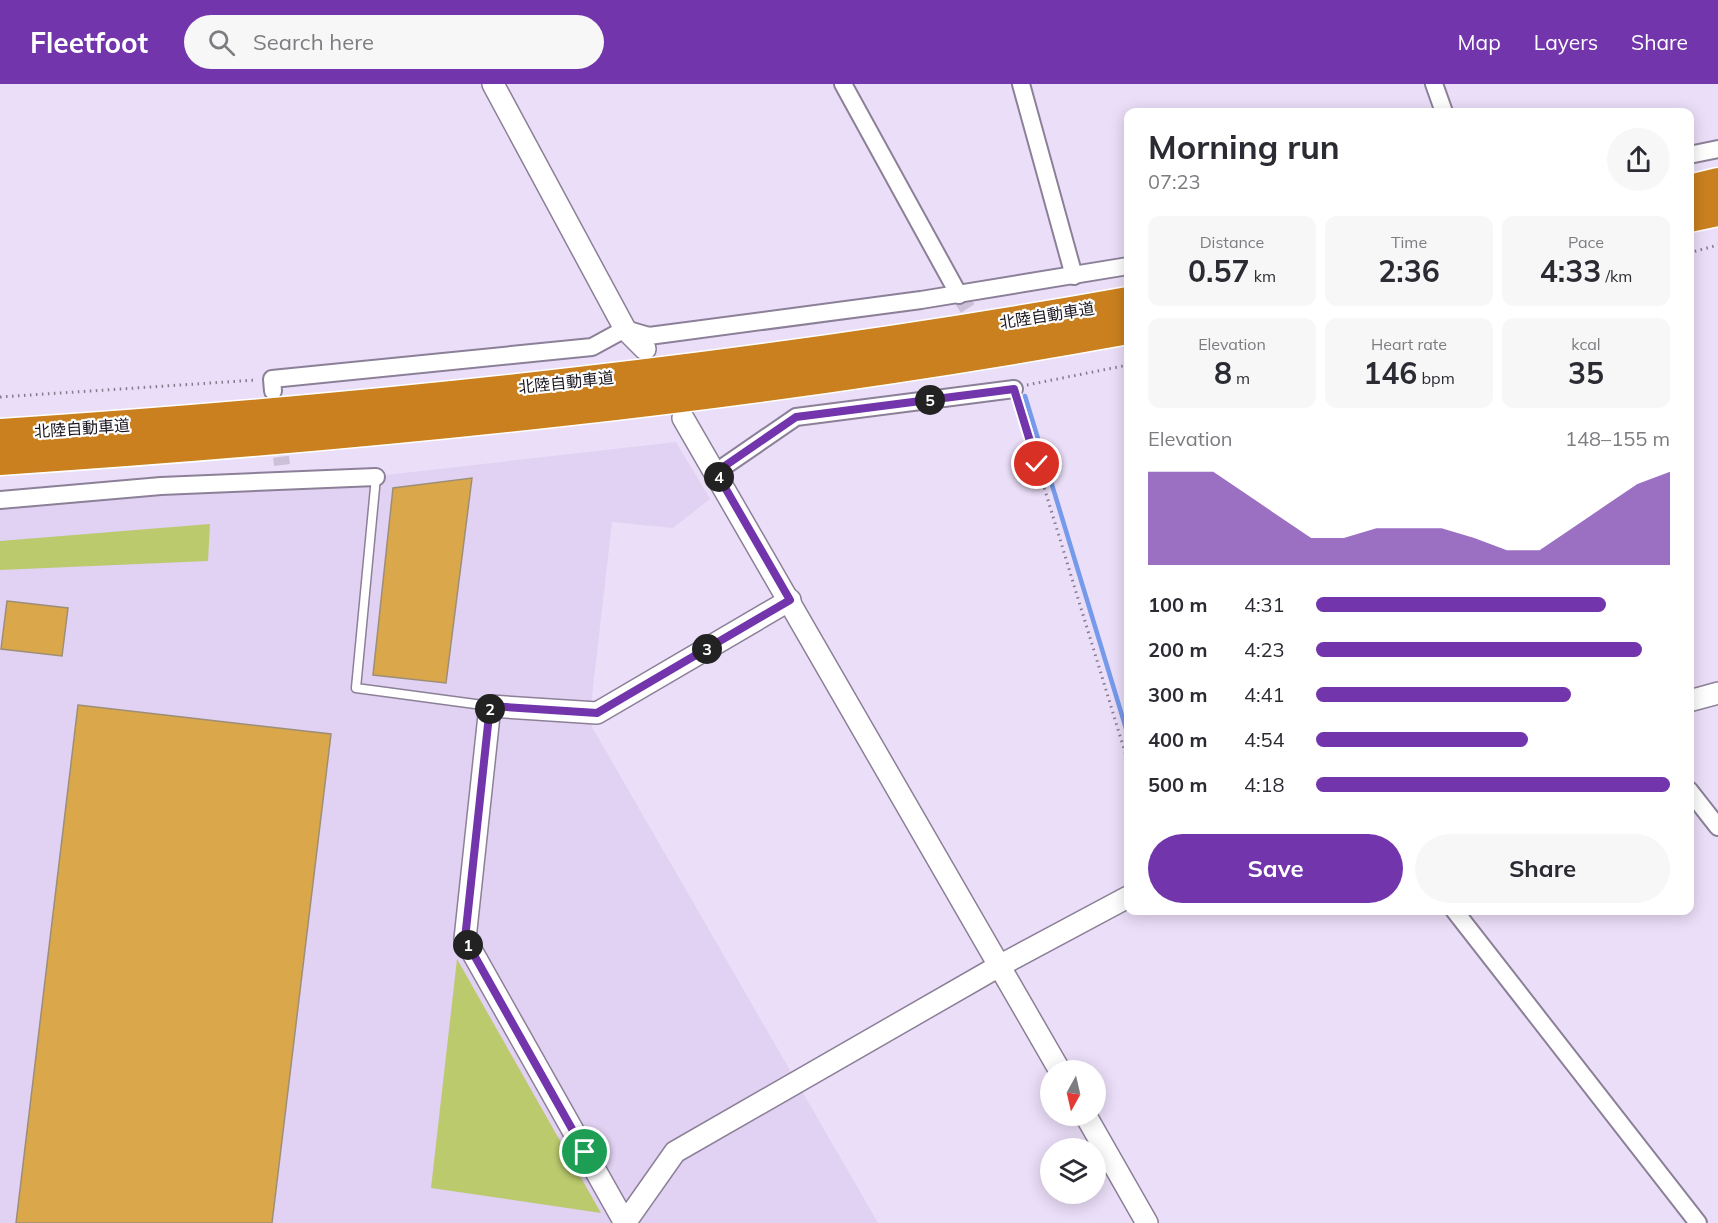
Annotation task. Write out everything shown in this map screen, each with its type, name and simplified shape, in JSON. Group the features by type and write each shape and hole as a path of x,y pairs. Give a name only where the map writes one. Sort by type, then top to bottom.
{"highway":[{"path":"1694,189 1718,183"},
{"path":"1694,216 1718,211"},
{"name":"北陸自動車道","path":"0,434 193,420 626,376 857,345 1124,303"},
{"name":"北陸自動車道","path":"0,460 164,449 613,405 859,372 1124,330"}],"street":[{"path":"493,84 625,329 645,349"},
{"path":"843,84 958,295"},
{"path":"1021,84 1074,276"},
{"path":"1434,84 1443,108"},
{"path":"1694,154 1718,149"},
{"path":"273,385 592,347 625,329 649,336 958,295 1124,267"},
{"path":"716,472 796,417 1014,389"},
{"path":"683,418 1054,1060"},
{"path":"0,500 282,473 376,477"},
{"path":"790,600 597,713 490,706 465,939 625,1223 675,1152 999,966 1124,899"},
{"path":"1694,700 1718,693"},
{"path":"1694,796 1718,827"},
{"path":"1458,915 1698,1223"},
{"path":"1092,1126 1147,1223"}],"lane":[{"path":"376,477 356,688 490,706"}],"path":[{"path":"1694,252 1718,246"},
{"path":"1124,367 1052,379 1014,389 1124,749"},
{"path":"0,397 273,385"}],"shaded area":[{"path":"676,442 710,499 673,528 612,522 591,705 592,727 878,1223 0,1223 0,506 367,479"}],"green space":[{"path":"210,524 208,561 0,570 0,541"},
{"path":"457,959 601,1213 431,1188"}],"building":[{"path":"472,478 446,683 373,675 393,488"},
{"path":"7,601 68,608 62,656 1,649"},
{"path":"78,705 331,734 272,1223 16,1223"}],"waterway":[{"path":"1025,396 1124,722"}],"tunnel":[{"path":"959,295 982,331"},
{"path":"278,433 282,465"}],"route":[{"path":"585,1152 465,939 490,706 578,714 597,713 790,600 716,472 796,417 1014,389 1037,464"}]}
